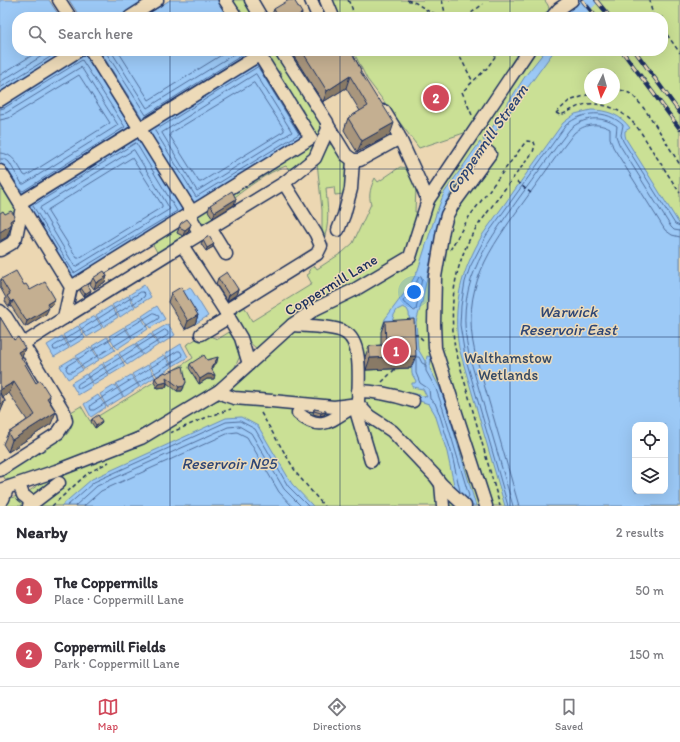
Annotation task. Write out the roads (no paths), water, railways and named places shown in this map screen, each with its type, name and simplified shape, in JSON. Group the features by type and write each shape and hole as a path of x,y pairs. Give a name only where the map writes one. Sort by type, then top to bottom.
{"street":[{"path":"59,0 67,12"},
{"path":"138,12 156,0"},
{"path":"225,0 233,12"},
{"path":"251,0 258,12"},
{"path":"311,0 316,12"},
{"path":"326,0 331,12"},
{"path":"557,7 572,0"},
{"path":"0,100 70,56"},
{"path":"94,56 190,209 191,218 226,254"},
{"path":"0,250 12,243 16,237 21,205 253,56"},
{"path":"71,287 311,138 260,56"},
{"path":"284,56 346,155 353,160 360,160 400,138"},
{"name":"Coppermill Lane","path":"3,490 141,438 219,391 292,325 315,309 356,289 410,257 428,200 525,56"},
{"path":"377,100 400,138 428,200"},
{"path":"23,344 284,183 315,158 326,136 328,129 327,124"},
{"path":"486,506 435,348 434,324 435,277 447,214 490,154 488,152"},
{"path":"338,230 351,189 353,160"},
{"path":"0,171 71,287 64,318"},
{"path":"201,334 227,314 317,254 321,246 316,234 284,183"},
{"path":"182,245 241,338 249,364"},
{"path":"0,312 6,317 23,344 64,412 66,421 58,433 0,470"},
{"path":"292,325 324,327 344,331 356,344 358,359 357,414 371,461"},
{"path":"219,391 234,398 272,402 334,407 358,404"},
{"path":"358,391 373,391 394,394 413,401"},
{"path":"298,413 305,420 313,424 323,424 358,404"},
{"path":"358,404 369,416 392,431 441,484 465,506"},
{"path":"19,484 23,495 31,504 59,483"},
{"path":"441,484 443,506"},
{"path":"0,502 3,500 3,490"}],"water":[{"path":"0,0 49,0 57,12 12,12 12,56 60,56 0,92"},
{"path":"69,0 153,0 134,12 77,12"},
{"path":"170,0 222,0 230,12 151,12"},
{"path":"79,56 86,56 131,128 20,198 0,165 0,106"},
{"path":"103,56 246,56 144,121"},
{"path":"541,56 550,56 486,145 483,139 490,131 526,75"},
{"path":"259,61 305,135 194,204 148,130"},
{"name":"Warwick Reservoir East","path":"591,110 608,112 626,123 630,128 625,131 626,139 680,225 680,506 505,506 459,348 457,317 460,289 469,262 483,234 563,123 575,114"},
{"path":"138,137 184,212 73,280 26,205"},
{"path":"480,142 484,149 452,191 440,218 422,302 416,322 418,349 425,361 425,368 427,356 431,357 430,369 440,388 447,408 476,506 468,506 456,494 447,452 435,414 429,404 410,398 412,393 427,397 423,389 412,387 412,383 415,383 416,381 412,374 409,313 407,309 403,307 397,310 389,332 381,332 385,319 409,287 418,270 444,193"},
{"path":"144,285 151,297 136,306 129,295"},
{"path":"190,287 208,316 195,324 178,295"},
{"path":"128,296 135,307 120,317 112,305"},
{"path":"111,306 118,317 103,327 96,315"},
{"path":"157,306 165,319 150,328 142,316"},
{"path":"95,316 102,328 87,337 79,325"},
{"path":"141,317 148,329 133,339 125,326"},
{"path":"168,324 175,335 160,345 152,333"},
{"path":"78,326 85,338 70,347 63,335"},
{"path":"124,327 132,339 117,349 109,336"},
{"path":"151,334 158,345 143,355 136,343"},
{"path":"62,336 69,348 54,357 47,345"},
{"path":"107,337 115,350 100,359 92,346"},
{"path":"135,344 142,355 127,365 119,353"},
{"path":"181,344 188,357 173,366 165,354"},
{"path":"91,347 99,360 84,369 76,356"},
{"path":"118,354 125,366 110,375 103,363"},
{"path":"164,355 172,367 157,376 149,364"},
{"path":"75,357 83,370 68,379 60,366"},
{"path":"102,364 109,376 94,385 87,374"},
{"path":"148,365 155,377 140,387 132,374"},
{"path":"86,374 93,386 78,395 71,383"},
{"path":"131,375 139,387 124,397 116,384"},
{"path":"115,385 123,397 107,407 100,394"},
{"path":"98,395 106,407 91,417 84,404"},
{"name":"Reservoir №5","path":"241,417 258,426 292,484 313,506 61,506 92,479 226,418"}],"waterway":[{"name":"Coppermill Stream","path":"577,12 589,0"}],"railway":[{"path":"582,0 592,12"},
{"path":"596,0 606,12"},
{"path":"626,56 680,129"},
{"path":"639,56 680,113"}],"place":[{"name":"Coppermill Fields","path":"436,98"},
{"name":"The Coppermills","path":"396,351"}],"park label":[{"name":"Walthamstow Wetlands","path":"508,366"}]}
